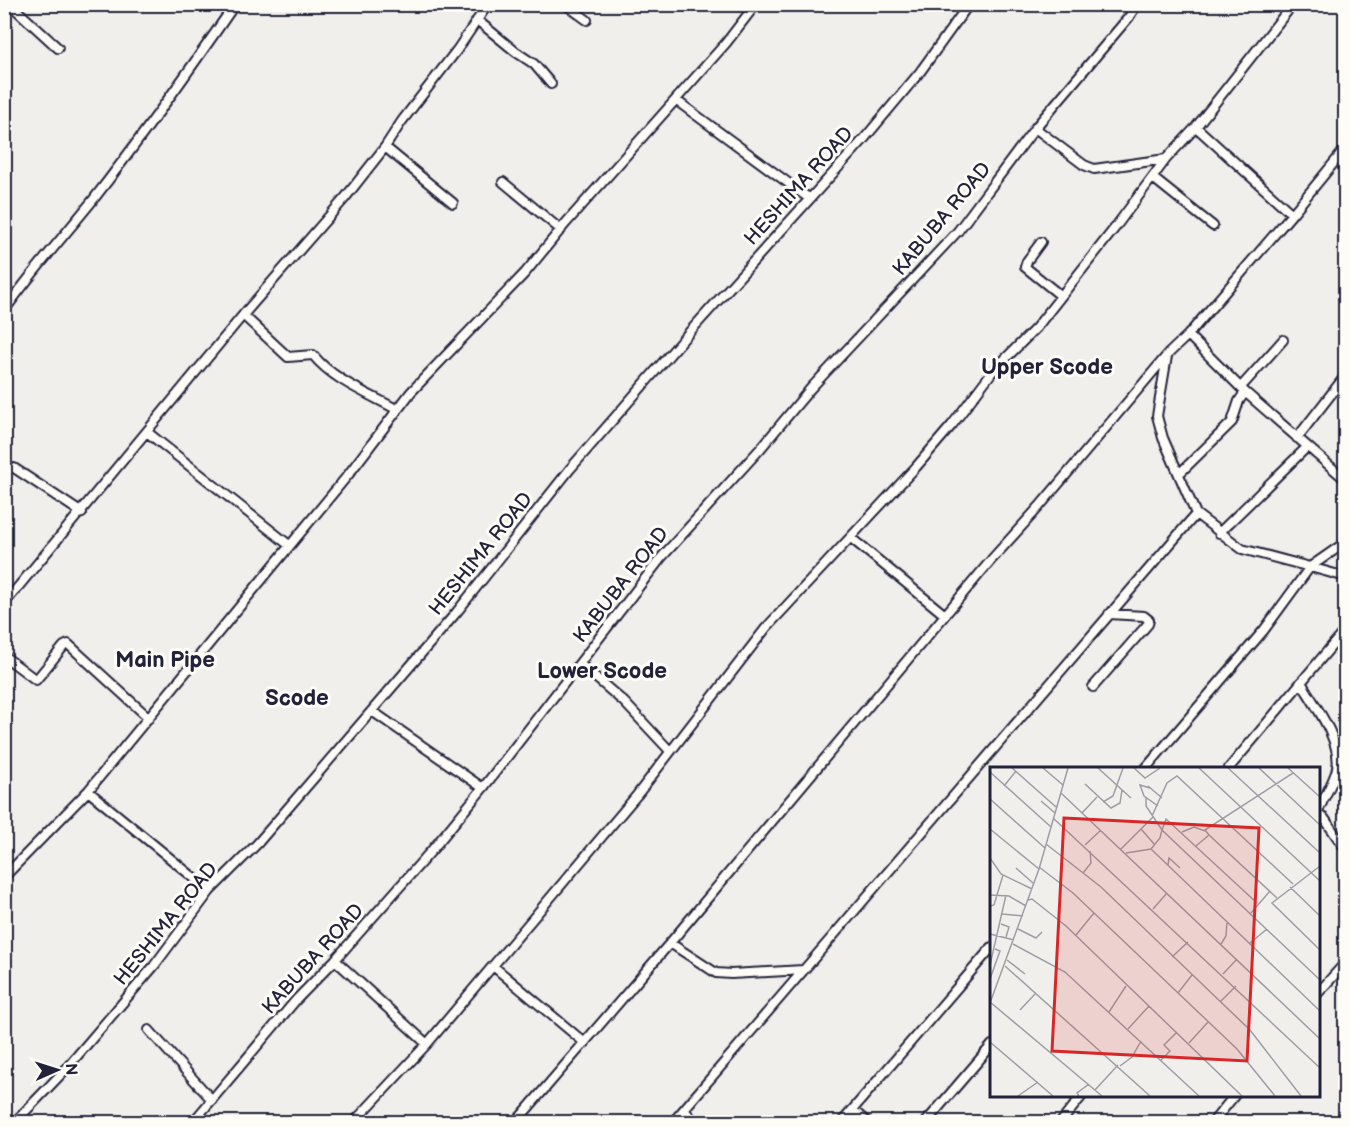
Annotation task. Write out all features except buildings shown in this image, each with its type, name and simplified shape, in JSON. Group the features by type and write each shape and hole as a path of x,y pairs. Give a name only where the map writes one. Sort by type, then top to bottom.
{"street":[{"path":"10,4 58,48"},
{"path":"4,310 92,201 235,4"},
{"path":"4,604 82,513 243,315 345,198 457,50 488,4"},
{"path":"565,4 587,20"},
{"path":"4,877 88,791 348,475 396,409 525,273 677,101 756,4"},
{"name":"HESHIMA ROAD","path":"15,1122 65,1070 154,966 210,891 257,844 456,613 570,469 685,336 864,139 920,72 969,4"},
{"name":"KABUBA ROAD","path":"193,1122 296,1000 336,960 432,850 483,788 661,558 761,448 811,388 939,253 1035,128 1129,17 1137,4"},
{"path":"354,1122 427,1044 637,795 766,628 916,467 952,425 992,372 1036,328 1166,159 1196,127 1293,4"},
{"path":"477,20 534,64 551,84"},
{"path":"677,101 810,199"},
{"path":"1196,127 1292,214"},
{"path":"1035,128 1084,165 1094,169 1166,159"},
{"path":"385,147 453,203"},
{"path":"516,1122 670,943 945,615 1168,354 1188,335 1292,214 1346,148"},
{"path":"1153,178 1213,226"},
{"path":"503,182 561,230"},
{"path":"1041,242 1025,267 1061,296"},
{"path":"243,315 288,357 313,355 326,368 347,382 396,409"},
{"path":"1188,335 1243,389 1346,480"},
{"path":"1179,474 1232,422 1243,389 1283,340"},
{"path":"1168,354 1157,416 1163,438 1196,514 1242,549 1346,577"},
{"path":"1297,438 1346,375"},
{"path":"147,432 289,545"},
{"path":"1219,533 1307,447"},
{"path":"4,468 14,468 82,513"},
{"path":"673,1122 1196,514"},
{"path":"851,538 945,615"},
{"path":"1147,767 1264,630 1310,567 1346,542"},
{"path":"1093,687 1149,620 1144,616 1109,614"},
{"path":"1230,767 1346,629"},
{"path":"4,656 36,680 68,644 149,718"},
{"path":"580,664 624,702 670,751"},
{"path":"1301,682 1328,729 1338,754 1337,770 1320,809"},
{"path":"372,711 483,788"},
{"path":"88,791 210,891"},
{"path":"1320,815 1346,850"},
{"path":"670,943 716,973 803,970"},
{"path":"842,1122 990,949"},
{"path":"336,960 427,1044"},
{"path":"1320,991 1346,962"},
{"path":"493,966 585,1043"},
{"path":"149,1030 212,1100"},
{"path":"926,1122 990,1047"},
{"path":"1061,1122 1080,1097"},
{"path":"1213,1122 1232,1097"},
{"path":"684,1110 695,1122"},
{"path":"853,1110 867,1122"}],"district":[{"name":"Upper Scode","path":"1047,367"},
{"name":"Main Pipe","path":"165,660"},
{"name":"Lower Scode","path":"602,671"},
{"name":"Scode","path":"297,698"}]}
